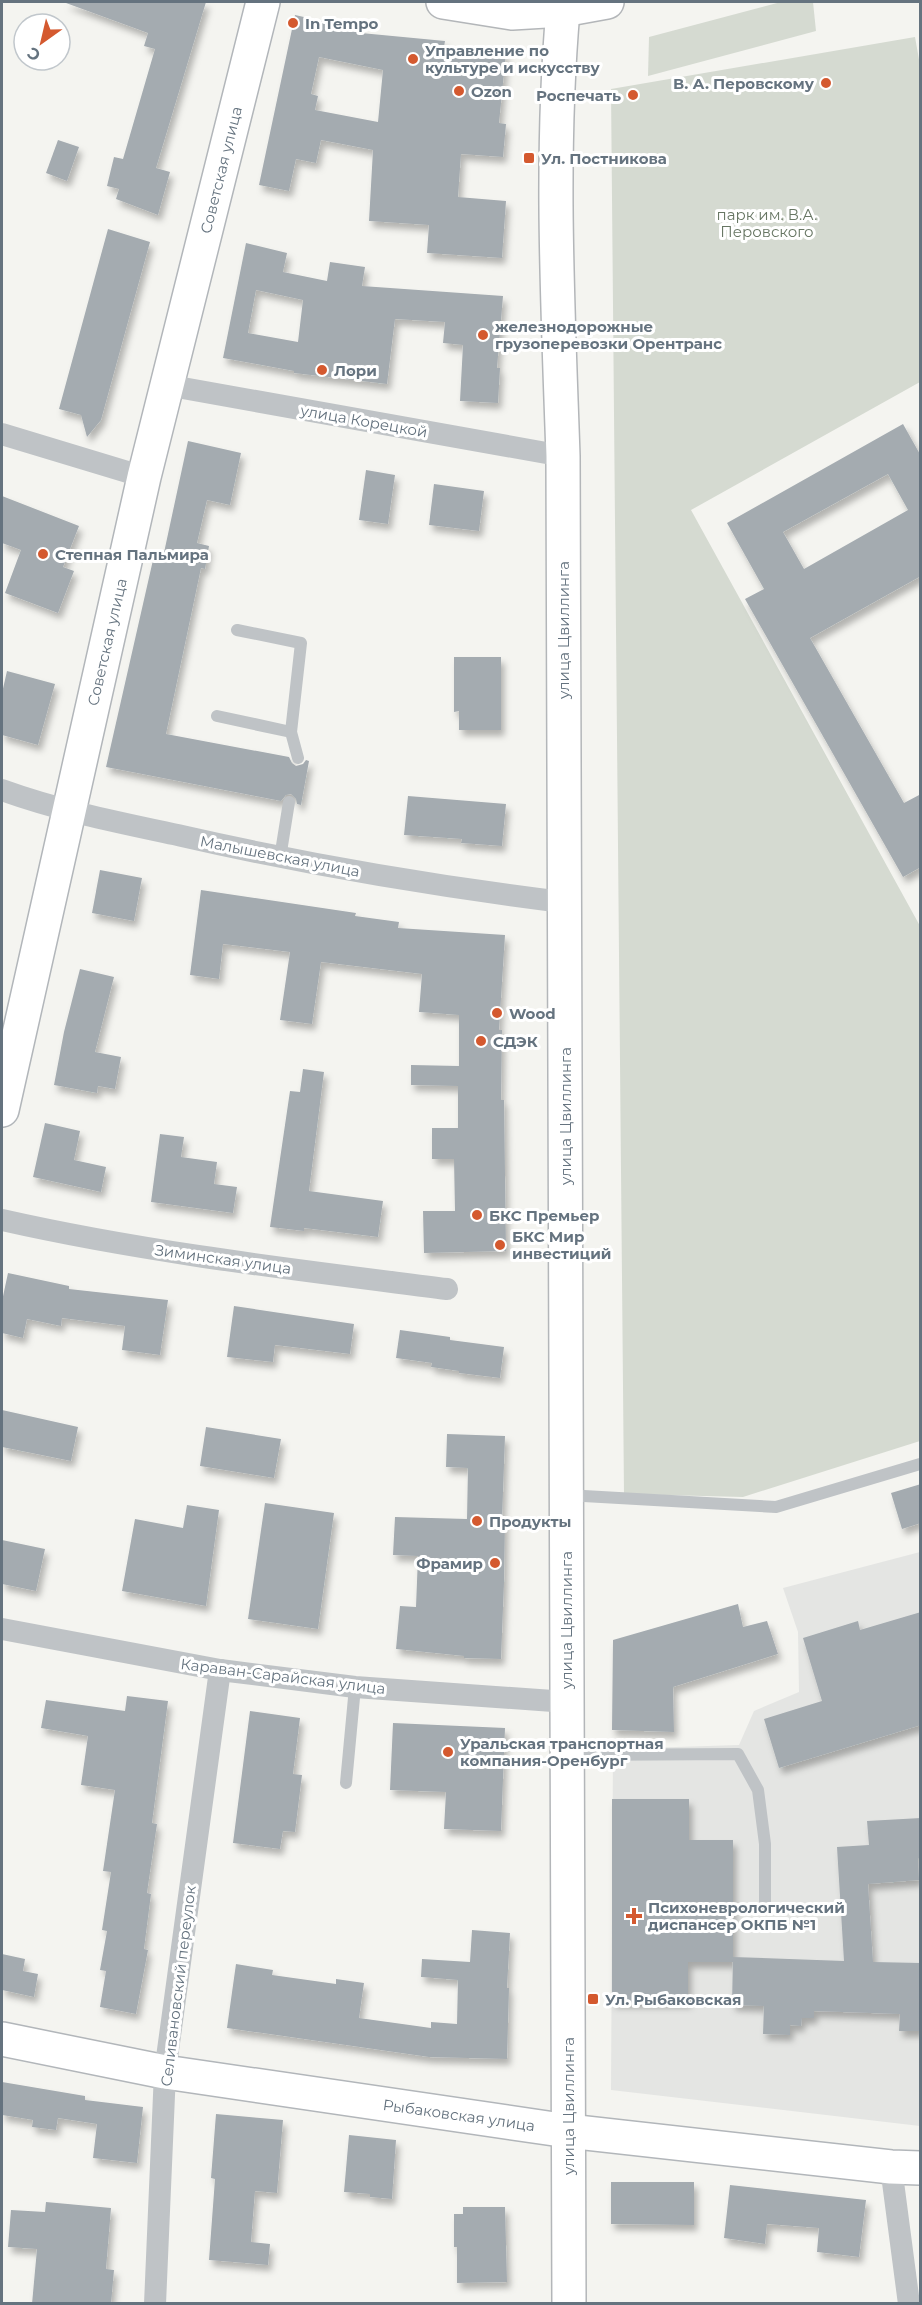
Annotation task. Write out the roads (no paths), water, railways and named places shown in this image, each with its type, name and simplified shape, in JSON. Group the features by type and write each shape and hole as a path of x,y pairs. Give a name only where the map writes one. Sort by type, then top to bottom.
{"main road":[{"name":"Советская улица","path":"2,1110 144,477 263,2"},
{"path":"443,2 512,12 607,2"},
{"name":"улица Цвиллинга","path":"564,6 558,65 557,146 558,302 563,456 569,2304"},
{"name":"Рыбаковская улица","path":"2,2039 165,2072 568,2131 906,2167"}],"street":[{"name":"улица Корецкой","path":"166,385 563,456"},
{"path":"2,434 144,477"},
{"name":"Малышевская улица","path":"2,790 68,811 280,858 447,887 563,902"},
{"name":"Зиминская улица","path":"2,1220 81,1238 186,1255 447,1289"},
{"name":"Караван-Сарайская улица","path":"2,1629 220,1670 355,1687 567,1702"},
{"name":"Селивановский переулок","path":"155,2304 165,2072 220,1670"},
{"path":"906,2167 909,2304"}],"lane":[{"path":"237,630 301,643 291,732 298,758"},
{"path":"217,716 291,732"},
{"path":"280,858 289,802"},
{"path":"565,1495 776,1507 921,1464"},
{"path":"346,1783 355,1687"},
{"path":"567,1755 738,1754 758,1790 765,1844 765,1903"}],"place":[{"name":"In Tempo","path":"293,23"},
{"name":"Управление по культуре и искусству","path":"413,59"},
{"name":"В. А. Перовскому","path":"826,83"},
{"name":"Ozon","path":"459,91"},
{"name":"Роспечать","path":"633,95"},
{"name":"Ул. Постникова","path":"529,158"},
{"name":"железнодорожные грузоперевозки Орентранс","path":"483,335"},
{"name":"Лори","path":"322,370"},
{"name":"Степная Пальмира","path":"43,554"},
{"name":"Wood","path":"497,1013"},
{"name":"СДЭК","path":"481,1041"},
{"name":"БКС Премьер","path":"477,1215"},
{"name":"БКС Мир инвестиций","path":"500,1245"},
{"name":"Продукты","path":"477,1521"},
{"name":"Фрамир","path":"495,1563"},
{"name":"Уральская транспортная компания-Оренбург","path":"448,1752"},
{"name":"Психоневрологический диспансер ОКПБ №1","path":"634,1916"},
{"name":"Ул. Рыбаковская","path":"593,1999"}],"park label":[{"name":"парк им. В.А. Перовского","path":"767,222"}]}
